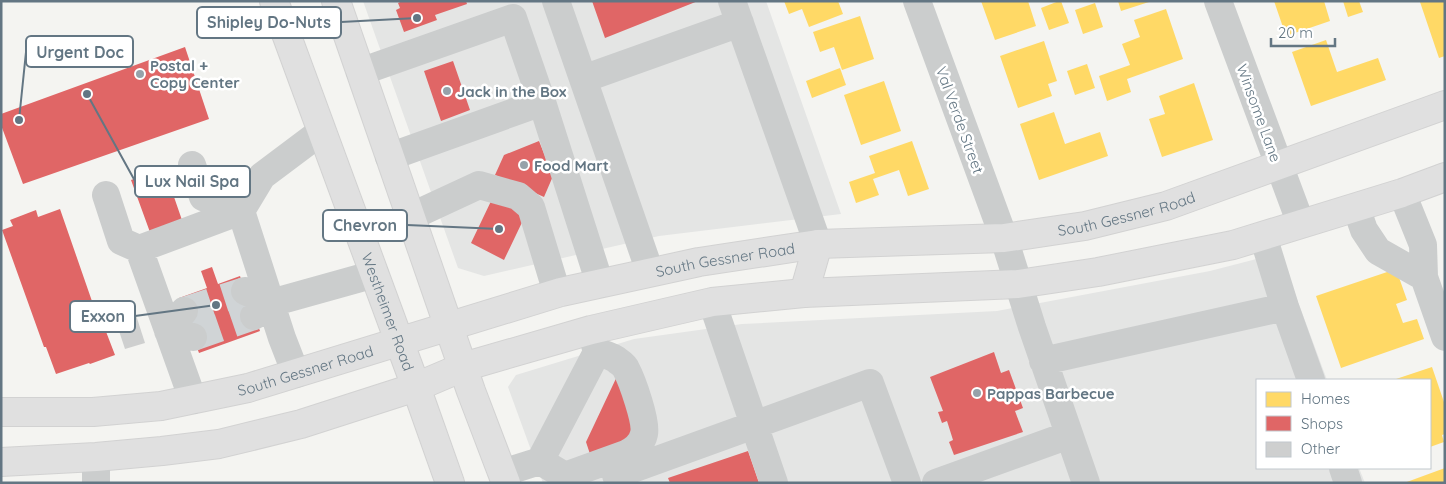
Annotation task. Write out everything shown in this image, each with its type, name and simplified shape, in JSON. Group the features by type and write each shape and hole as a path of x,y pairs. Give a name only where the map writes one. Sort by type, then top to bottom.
{"main road":[{"name":"Westheimer Road","path":"274,1 450,483"},
{"path":"336,1 448,326 504,478"},
{"name":"South Gessner Road","path":"1,412 93,412 162,406 193,400 248,388 296,374 557,293 699,262 818,244 1004,238 1085,226 1166,206 1445,105"},
{"path":"1,462 96,470 162,452 219,444 301,424 416,387 463,367 594,341 712,302 804,293 1018,284 1108,270 1234,245 1402,193 1445,177"},
{"path":"804,293 818,244"}],"street":[{"path":"556,1 650,272"},
{"name":"Val Verde Street","path":"917,1 1004,238 1043,361 1086,483"},
{"name":"Winsome Lane","path":"1218,1 1301,224"},
{"path":"583,79 736,12 818,244"},
{"path":"360,72 513,18 600,284"},
{"path":"389,157 542,102"},
{"path":"139,249 241,211 262,176 322,131"},
{"path":"192,165 203,197 241,211"},
{"path":"410,217 479,185 518,196 531,207 557,293"},
{"path":"1402,193 1423,245 1424,276 1445,338"},
{"path":"106,195 121,241 139,249 182,326 193,400"},
{"path":"1356,207 1364,230 1378,251 1424,276"},
{"path":"241,211 257,303 282,338 296,374"},
{"path":"1263,236 1285,307 1311,379"},
{"path":"257,303 375,274"},
{"path":"712,302 774,483"},
{"path":"1043,361 1285,307"},
{"path":"504,478 540,461 594,341 617,359 626,369 640,407 644,434 634,450 565,476 540,461"},
{"path":"618,483 616,475 870,383 907,483"},
{"path":"936,483 1070,435"},
{"path":"1343,469 1348,483"}],"shaded area":[{"path":"363,1 766,1 841,214 659,236 484,276 458,268"},
{"path":"1280,253 1327,379 1256,379 1256,469 1359,469 1365,483 543,483 508,387 516,375 634,339 742,324 997,311 1210,271"}],"building: Homes":[{"path":"784,1 838,1 843,14 809,27 802,9 789,14"},
{"path":"981,1 1028,1 1036,26 995,40"},
{"path":"1061,1 1069,23 1049,30 1041,8"},
{"path":"1118,1 1149,1 1149,2 1121,11"},
{"path":"1274,1 1324,1 1330,21 1286,36"},
{"path":"1343,1 1359,1 1363,12 1348,17"},
{"path":"1445,1 1445,56 1439,58 1420,2"},
{"path":"1095,3 1103,27 1083,34 1075,10"},
{"path":"1166,9 1183,59 1127,79 1131,92 1107,101 1099,76 1130,65 1122,44 1140,37 1134,20"},
{"path":"860,16 874,59 842,70 834,47 820,52 813,32"},
{"path":"1326,40 1337,72 1378,58 1386,80 1311,106 1292,52"},
{"path":"1044,41 1057,81 1048,84 1052,96 1018,108 1000,56"},
{"path":"1087,64 1095,88 1075,95 1067,71"},
{"path":"840,68 846,85 812,98 806,81"},
{"path":"884,81 901,131 861,145 844,95"},
{"path":"1194,83 1213,140 1162,157 1149,119 1165,114 1159,96"},
{"path":"1054,112 1065,144 1100,132 1108,156 1039,180 1020,124"},
{"path":"912,141 929,189 908,196 899,170 873,179 879,195 856,203 849,182 875,173 869,156"},
{"path":"1396,269 1407,300 1396,304 1403,323 1417,319 1424,339 1341,368 1316,296"},
{"path":"1432,367 1445,405 1445,434 1442,435 1444,442 1431,447 1431,379 1396,379"},
{"path":"1445,468 1445,483 1404,483"}],"building: Shops":[{"path":"402,1 466,1 467,4 435,15 437,20 404,32 396,10 400,8 398,3"},
{"path":"592,1 698,1 605,38"},
{"path":"185,47 209,119 23,184 1,125 1,114"},
{"name":"Jack in the Box","path":"453,61 470,110 441,121 424,71"},
{"name":"Food Mart","path":"539,141 553,176 544,197 495,175 504,155"},
{"path":"164,168 183,223 151,235 131,180"},
{"path":"493,197 526,214 504,260 471,243"},
{"path":"60,209 102,330 105,329 115,355 56,374 46,347 44,347 2,230 13,226 10,220 36,210 38,217"},
{"path":"212,267 218,284 240,276 260,331 199,353 179,298 207,288 201,271"},
{"name":"Pappas Barbecue","path":"994,352 1001,373 1009,370 1023,408 1015,411 1023,432 954,455 949,442 953,440 947,421 942,423 938,412 943,411 930,377"},
{"path":"620,370 640,431 593,463 586,442"},
{"path":"748,451 759,483 670,483 668,478"}],"building: Other":[{"path":"135,312 145,343 125,349 115,319"}],"tunnel":[{"path":"184,311 245,291"},
{"path":"193,337 254,316"}],"place":[{"name":"Shipley Do-Nuts","path":"417,18"},
{"name":"Postal + Copy Center","path":"140,74"},
{"name":"Jack in the Box","path":"447,91"},
{"name":"Lux Nail Spa","path":"87,94"},
{"name":"Urgent Doc","path":"19,120"},
{"name":"Food Mart","path":"524,165"},
{"name":"Chevron","path":"499,229"},
{"name":"Exxon","path":"216,305"},
{"name":"Pappas Barbecue","path":"977,393"}]}
